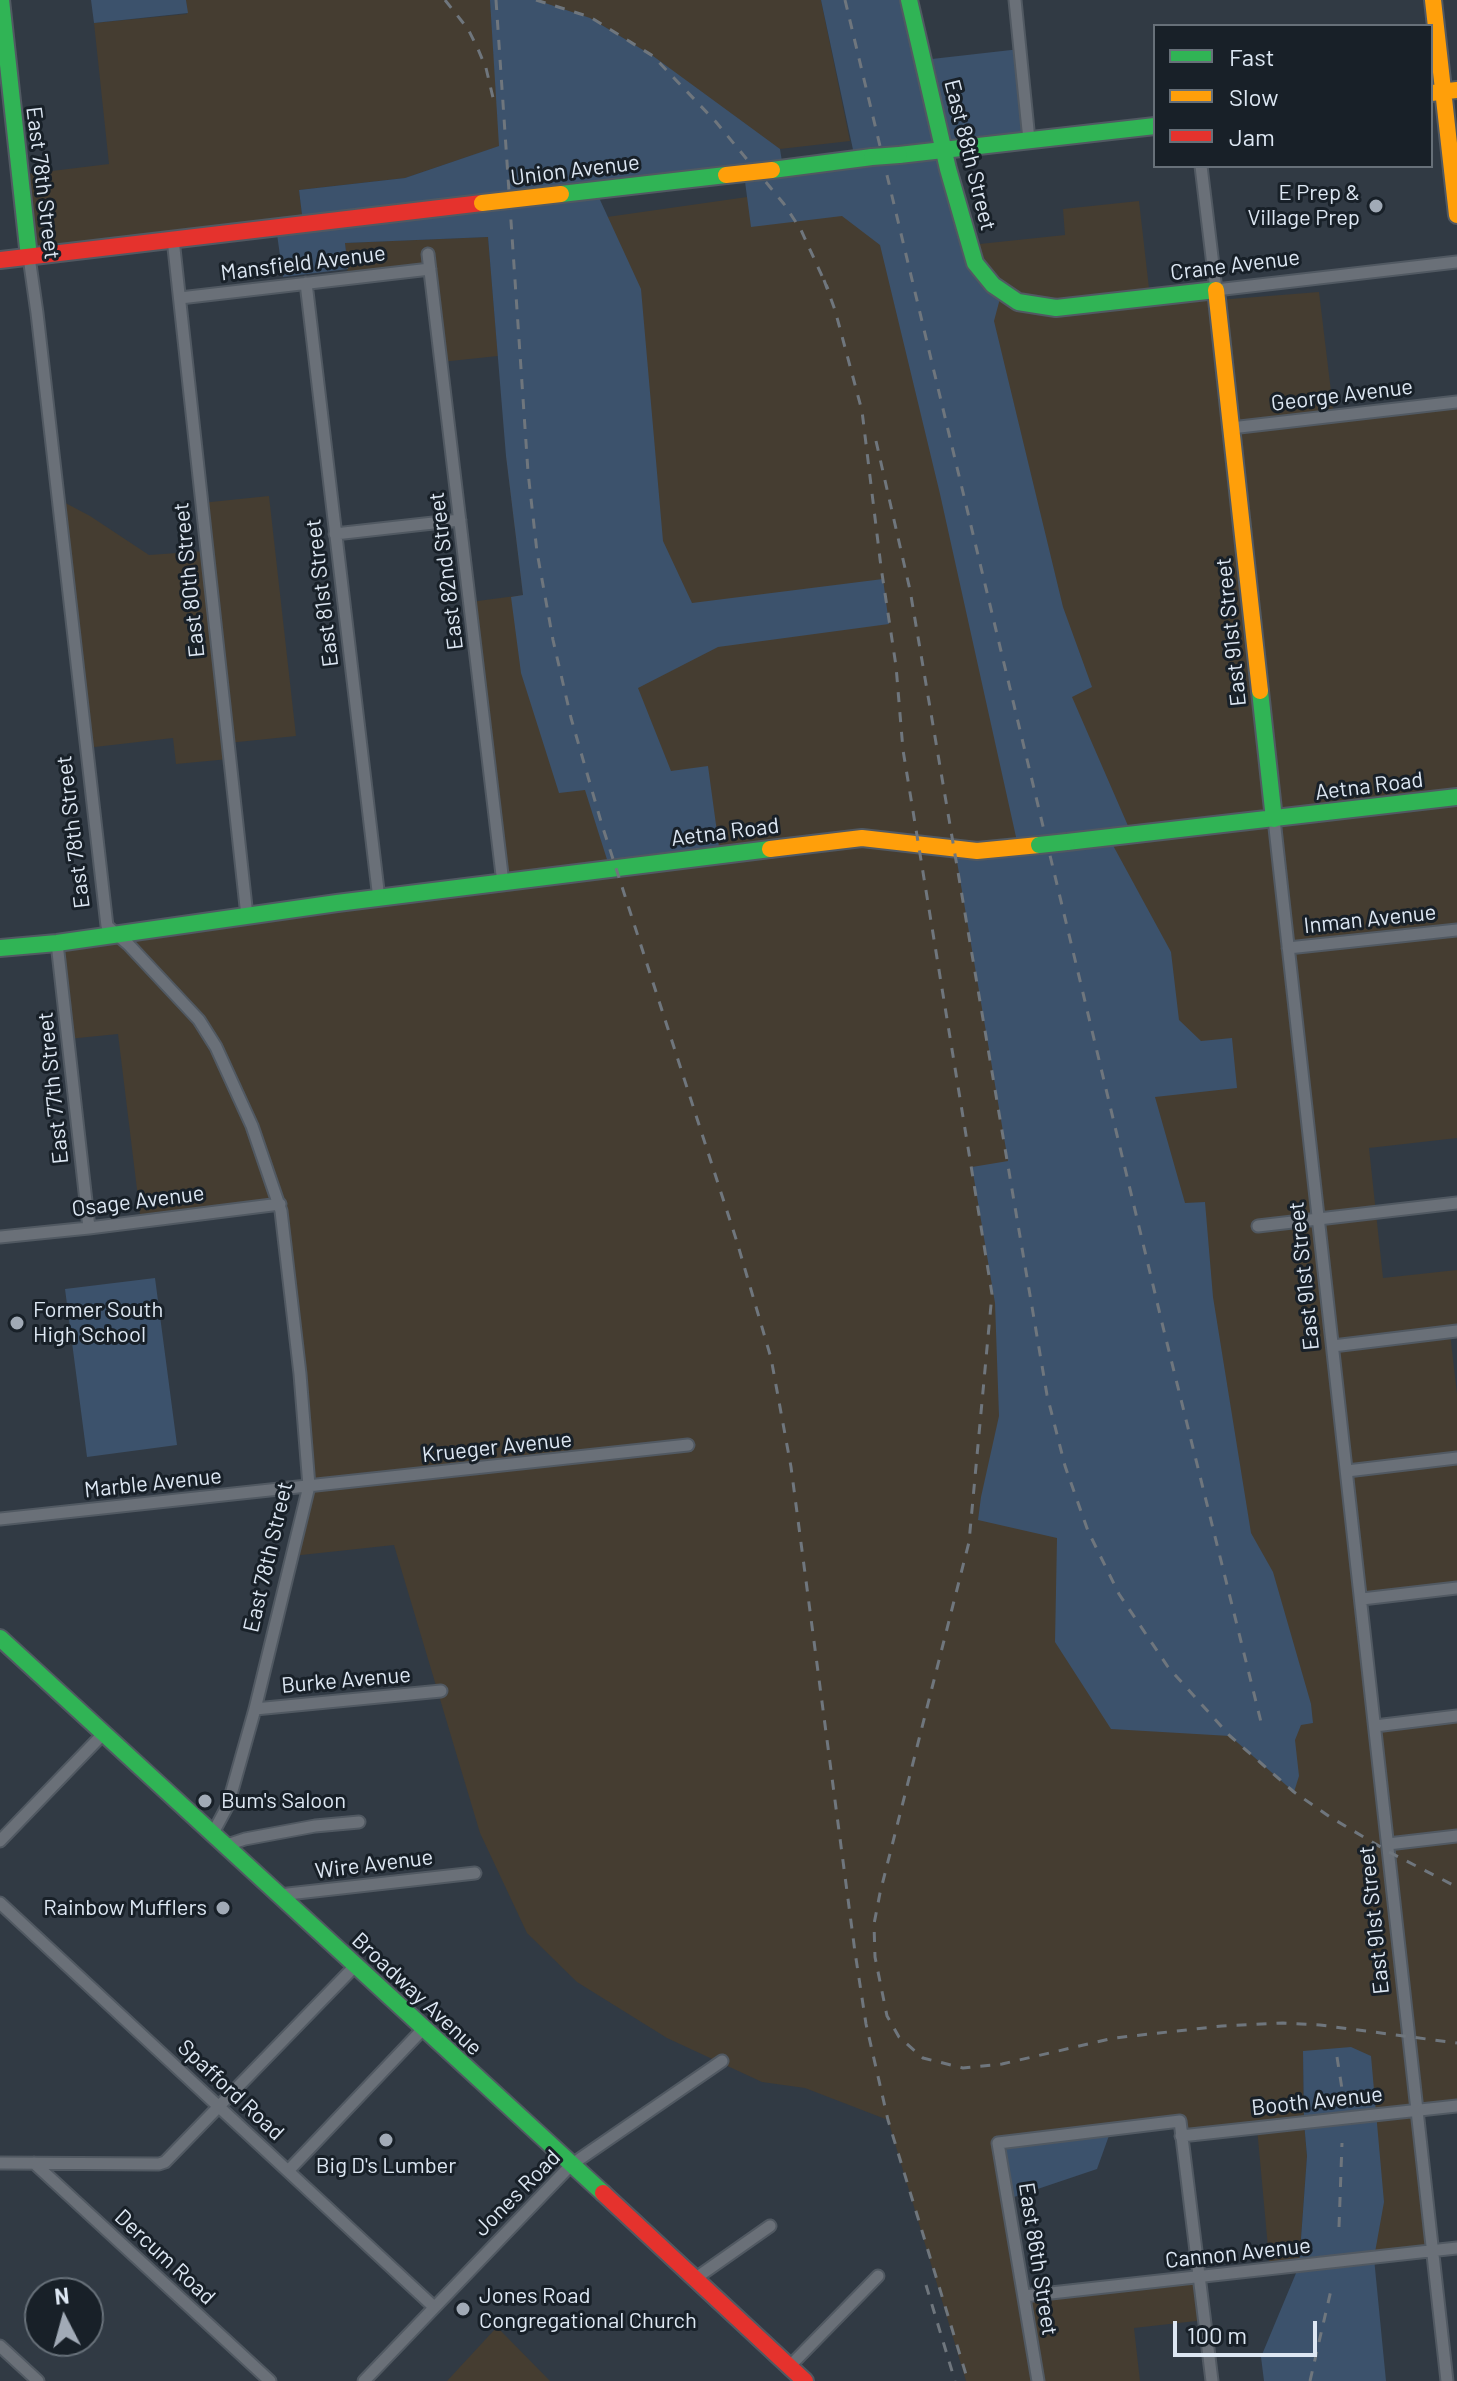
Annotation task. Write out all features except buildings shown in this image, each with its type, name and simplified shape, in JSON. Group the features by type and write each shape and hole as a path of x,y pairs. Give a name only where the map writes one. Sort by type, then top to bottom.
{"main road":[{"name":"East 78th Street","path":"1,0 4,70 29,257"},
{"name":"East 88th Street","path":"909,0 943,149 975,263 993,285 1018,302"},
{"path":"1433,0 1456,206"},
{"name":"Union Avenue","path":"0,260 1153,126"},
{"name":"Crane Avenue","path":"1018,302 1056,308 1216,290"},
{"name":"East 91st Street","path":"1216,290 1274,819"},
{"name":"Aetna Road","path":"0,948 862,838 977,851 1457,797"},
{"name":"Broadway Avenue","path":"0,1638 805,2381"}],"street":[{"path":"1015,0 1029,140"},
{"name":"East 91st Street","path":"1201,168 1216,290"},
{"name":"East 80th Street","path":"173,239 247,916"},
{"name":"East 82nd Street","path":"428,254 503,883"},
{"name":"East 78th Street","path":"29,257 107,926 128,944 199,1020 216,1047 252,1126 280,1204 300,1374 309,1486 255,1709 228,1805 213,1833"},
{"name":"Crane Avenue","path":"1216,290 1457,262"},
{"name":"Mansfield Avenue","path":"180,298 430,269"},
{"name":"East 81st Street","path":"306,283 379,899"},
{"name":"George Avenue","path":"1231,428 1457,402"},
{"path":"335,534 460,520"},
{"name":"East 91st Street","path":"1274,819 1447,2381"},
{"name":"Inman Avenue","path":"1288,948 1457,930"},
{"name":"East 77th Street","path":"57,943 89,1228"},
{"path":"1258,1226 1457,1203"},
{"name":"Osage Avenue","path":"0,1237 280,1204"},
{"path":"1333,1346 1457,1331"},
{"name":"Krueger Avenue","path":"309,1486 688,1445"},
{"path":"1347,1471 1457,1458"},
{"name":"Marble Avenue","path":"0,1519 309,1486"},
{"path":"1362,1599 1457,1588"},
{"name":"Burke Avenue","path":"255,1709 441,1691"},
{"path":"1375,1726 1457,1716"},
{"path":"0,1841 104,1733"},
{"path":"227,1845 315,1826 359,1822"},
{"path":"1388,1844 1457,1836"},
{"name":"Wire Avenue","path":"278,1895 475,1873"},
{"name":"Spafford Road","path":"0,1903 434,2307"},
{"path":"0,2163 165,2162 355,1966"},
{"path":"288,2171 423,2029"},
{"name":"Jones Road","path":"364,2381 571,2165 722,2061"},
{"name":"Booth Avenue","path":"1181,2136 1457,2106"},
{"name":"East 86th Street","path":"1038,2381 998,2143 1180,2121 1181,2136"},
{"path":"1181,2136 1212,2381"},
{"name":"Dercum Road","path":"34,2163 270,2381"},
{"path":"696,2278 770,2226"},
{"name":"Cannon Avenue","path":"1024,2296 1457,2248"},
{"path":"789,2367 878,2276"},
{"path":"0,2346 38,2381"}],"shaded area":[{"path":"91,0 186,0 188,13 94,23"},
{"path":"186,0 490,0 500,146 405,178 299,190 303,223 29,257 19,175 109,164 94,23 187,14"},
{"path":"490,0 536,0 590,18 653,56 780,149 783,168 855,159 821,0 909,0 923,60 1020,49 1029,140 944,149 975,263 1002,291 994,321 1063,607 1092,687 1072,697 1132,835 1109,838 1171,952 1179,1020 1201,1041 1232,1038 1237,1088 1155,1097 1185,1203 1205,1202 1213,1297 1251,1533 1273,1572 1311,1704 1313,1723 1301,1725 1295,1740 1299,1776 1294,1792 1230,1736 1111,1729 1055,1642 1057,1538 978,1520 999,1416 995,1303 972,1167 1008,1161 955,850 1018,846 940,494 880,245 842,216 751,227 744,174 595,189 641,289 663,541 692,603 883,579 889,624 718,647 638,688 671,771 708,766 720,854 610,869 585,790 559,793 521,673 511,597 523,595 506,456 488,237 345,243 348,269 283,277 276,227 303,223 299,190 405,178 499,146"},
{"path":"528,0 821,0 850,141 780,149"},
{"path":"866,180 970,245 1065,235 1063,209 1139,201 1150,297 1216,290 1218,300 1319,292 1334,416 1457,402 1457,1138 1369,1148 1383,1278 1457,1270 1457,1331 1450,1333 1457,1394 1457,1588 1363,1599 1375,1726 1457,1716 1457,2106 1418,2110 1433,2250 1374,2258 1303,2051 1307,2156 1299,2266 1270,2269 1257,2128 1181,2136 1180,2122 999,2143 1024,2296 1199,2277 1205,2320 1134,2328 1140,2381 966,2381 888,2120 805,2088 762,2082 667,2038 577,1982 527,1933 480,1833 394,1545 292,1556 309,1486 280,1204 141,1222 118,1034 68,1039 57,943 503,883 470,602 523,595 506,456 551,225"},
{"path":"488,237 498,356 441,362 430,269 348,278 345,243"},
{"path":"269,496 296,736 228,743 229,759 176,764 173,738 86,748 58,499 149,555 206,551 201,503"},
{"path":"155,1278 177,1445 87,1457 65,1289"},
{"path":"1351,2047 1371,2056 1384,2202 1374,2258 1386,2381 1264,2381 1261,2357 1299,2266 1307,2156 1303,2051"},
{"path":"1111,2130 1097,2169 1008,2199 998,2143"},
{"path":"497,2327 550,2381 447,2381"}],"railway":[{"path":"445,0 468,29 478,49 494,102"},
{"path":"496,0 528,472 537,552 553,640 571,718 602,825 737,1242 771,1358 791,1467 866,2024 888,2120 968,2381"},
{"path":"536,0 590,17 653,56 716,122 784,204 801,230 828,289"},
{"path":"845,0 1164,1331 1262,1726"},
{"path":"824,280 862,411 896,666 903,750 992,1294 969,1542 874,1924 875,1957 887,2016 899,2037 923,2058 963,2068 1002,2064 1114,2038 1222,2026 1320,2025 1457,2043"},
{"path":"876,441 910,590 1047,1395 1065,1466 1088,1531 1119,1594 1168,1667 1230,1736 1294,1792 1330,1817 1457,1887"},
{"path":"1337,2057 1342,2089"},
{"path":"1339,2227 1342,2143"},
{"path":"926,2285 955,2381"},
{"path":"1310,2381 1331,2290"}],"traffic: fast":[{"path":"1,0 29,257"},
{"path":"909,0 948,169 975,263 993,285 1018,302 1056,308 1216,290"},
{"path":"899,155 1153,126"},
{"path":"872,157 899,155"},
{"path":"772,170 872,157"},
{"path":"561,194 726,175"},
{"path":"1260,691 1274,819"},
{"path":"1067,842 1457,797"},
{"path":"1039,845 1067,842"},
{"path":"0,948 770,849"},
{"path":"0,1638 603,2193"}],"traffic: slow":[{"path":"1433,0 1457,215"},
{"path":"1433,93 1457,90"},
{"path":"726,175 772,170"},
{"path":"482,203 561,194"},
{"path":"1216,290 1260,691"},
{"path":"770,849 862,838 977,851 1039,845"}],"traffic: jam":[{"path":"0,260 482,203"},
{"path":"603,2193 805,2381"}],"place":[{"name":"E Prep & Village Prep","path":"1376,206"},
{"name":"Former South High School","path":"17,1323"},
{"name":"Bum's Saloon","path":"205,1801"},
{"name":"Rainbow Mufflers","path":"223,1908"},
{"name":"Big D's Lumber","path":"386,2140"},
{"name":"Jones Road Congregational Church","path":"463,2309"}]}
